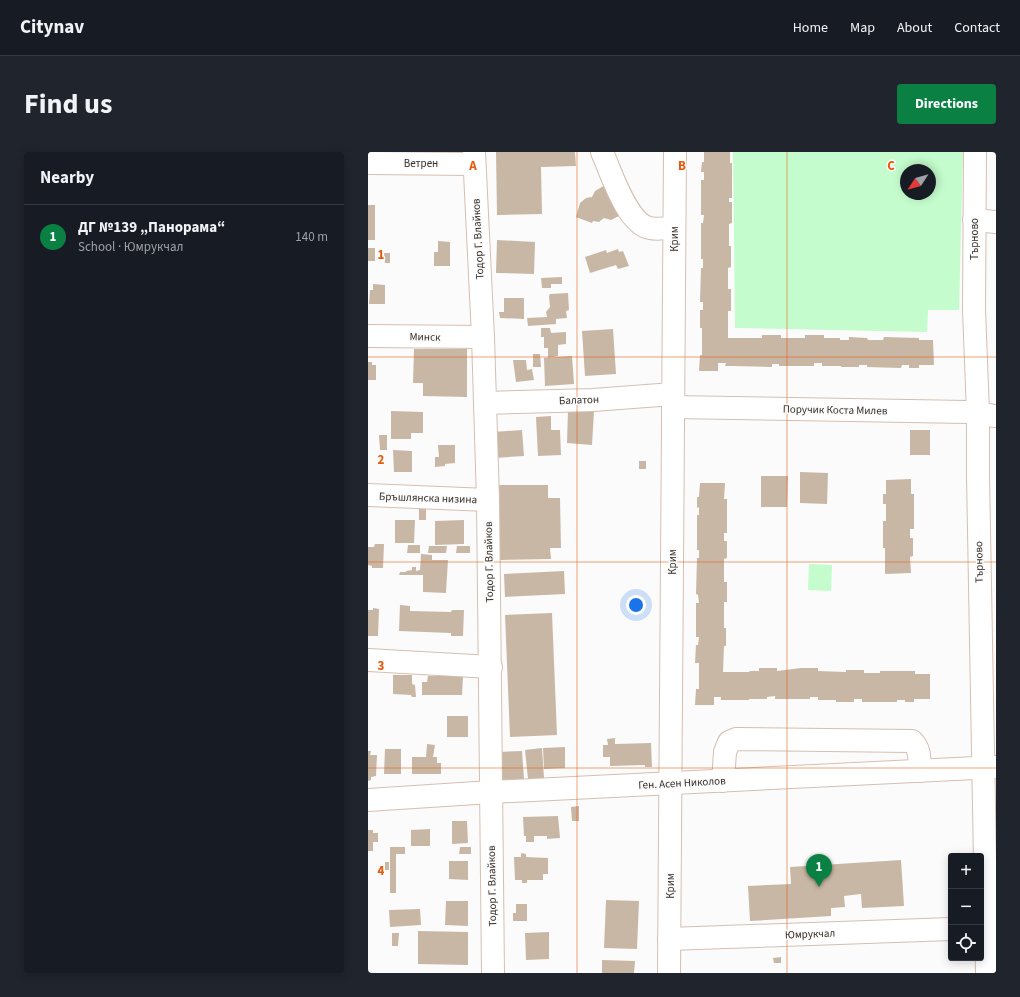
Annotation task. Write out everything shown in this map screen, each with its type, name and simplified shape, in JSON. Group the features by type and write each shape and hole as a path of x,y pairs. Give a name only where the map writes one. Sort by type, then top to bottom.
{"street":[{"path":"602,152 627,209 637,222 650,228 674,227"},
{"name":"Крим","path":"669,973 675,152"},
{"name":"Търново","path":"975,152 974,310 987,415 978,474 990,767 984,928 987,973"},
{"name":"Ветрен","path":"368,163 474,158"},
{"name":"Тодор Г. Влайков","path":"474,158 483,338 488,500 491,667 493,973"},
{"path":"974,220 996,222"},
{"name":"Минск","path":"368,336 483,338"},
{"name":"Балатон","path":"485,403 593,400 673,401"},
{"name":"Поручик Коста Милев","path":"673,401 987,415"},
{"name":"Бръшлянска низина","path":"368,495 488,500"},
{"path":"368,660 491,667"},
{"path":"723,781 725,752 729,742 736,739 912,741 917,746 919,752 920,771"},
{"name":"Ген. Асен Николов","path":"368,800 491,792 990,767"},
{"name":"Юмрукчал","path":"669,940 948,929"}],"green space":[{"path":"733,152 963,152 959,310 928,310 927,332 735,328"},
{"path":"809,564 832,565 831,591 808,590"}],"building":[{"path":"496,152 575,152 576,166 541,167 542,214 497,215"},
{"path":"704,152 730,152 730,163 732,163 732,198 729,198 729,202 732,202 732,223 729,224 731,267 728,268 728,289 731,289 731,311 728,311 728,338 762,338 762,335 781,335 781,338 805,338 805,335 824,335 824,338 840,338 840,340 849,340 849,337 867,338 868,340 883,340 884,337 919,338 919,340 933,340 934,365 919,365 919,368 909,368 909,365 902,365 901,368 867,367 867,365 859,365 859,367 841,367 822,366 822,363 814,363 814,366 779,366 779,364 772,364 772,367 725,366 726,363 718,363 718,371 699,371 700,355 702,355 702,328 700,328 700,310 703,310 703,302 700,302 701,268 703,268 703,259 701,259 701,223 703,223 704,215 701,215 701,180 704,180 704,172 701,172 702,162 704,162"},
{"path":"607,184 623,214 611,220 604,218 599,222 593,221 592,223 576,217 580,203 586,198 592,197 595,191"},
{"path":"368,205 375,205 375,240 368,240"},
{"path":"497,240 535,242 534,274 496,273"},
{"path":"438,241 450,242 450,266 434,266 434,252 438,252"},
{"path":"368,248 375,248 375,261 368,261"},
{"path":"618,249 619,252 623,251 629,266 618,269 616,265 590,273 585,257 606,250 607,253"},
{"path":"384,253 390,253 390,263 385,263"},
{"path":"562,277 562,284 551,284 551,288 542,288 541,278"},
{"path":"373,284 385,285 385,304 369,304 370,290 373,290"},
{"path":"568,293 569,310 566,311 567,318 556,319 556,324 528,326 527,318 547,317 546,312 550,307 550,294"},
{"path":"504,298 524,298 524,319 500,318 499,312 504,312"},
{"path":"541,328 550,328 551,333 566,332 566,344 558,345 558,356 548,358 548,348 544,348 544,337 541,337"},
{"path":"613,329 616,374 585,376 582,331"},
{"path":"414,349 467,349 467,397 423,396 423,383 413,383"},
{"path":"533,354 540,354 541,367 533,367"},
{"path":"572,356 574,384 545,386 544,358"},
{"path":"513,360 526,360 527,370 532,369 534,380 516,382"},
{"path":"368,362 372,362 372,365 376,365 376,380 368,380"},
{"path":"568,410 594,411 592,445 567,443"},
{"path":"391,411 423,412 423,433 411,433 411,439 391,439"},
{"path":"551,416 551,430 560,430 561,455 538,456 536,417"},
{"path":"522,430 524,456 494,458 493,432"},
{"path":"910,430 930,430 930,455 910,455"},
{"path":"379,435 387,435 387,450 380,450"},
{"path":"438,445 455,445 455,463 435,467 435,457 439,457"},
{"path":"393,450 412,451 412,472 394,472"},
{"path":"639,461 646,461 646,469 639,469"},
{"path":"800,472 828,473 827,504 800,503"},
{"path":"761,476 788,476 787,507 761,507"},
{"path":"911,479 911,494 914,494 914,529 910,529 910,538 913,538 913,556 910,557 911,573 885,574 883,521 886,521 886,504 883,504 883,494 886,494 886,480"},
{"path":"700,483 725,483 724,499 727,499 727,533 724,533 724,541 727,541 727,558 724,559 724,582 727,582 727,602 724,602 726,646 724,646 723,672 759,671 759,668 777,668 777,671 801,668 818,668 818,671 846,672 846,670 864,670 864,673 880,673 880,671 915,671 915,674 930,674 930,699 914,699 914,702 897,700 897,702 862,702 862,699 854,699 854,702 836,702 836,700 818,700 818,697 810,697 810,699 775,699 775,696 767,697 767,699 721,700 721,697 714,697 714,705 695,705 696,689 699,689 699,663 695,663 696,645 698,645 699,637 696,637 696,603 699,603 698,595 696,594 697,558 699,558 699,550 697,550 697,515 699,515 699,507 697,508 697,497 699,497"},
{"path":"499,485 548,485 548,498 560,498 561,548 550,548 551,559 500,560"},
{"path":"419,507 426,507 426,520 419,520"},
{"path":"395,520 415,520 414,543 395,543"},
{"path":"464,520 464,544 435,545 435,521"},
{"path":"375,544 384,544 383,568 372,568 372,566 368,565 368,547 374,547"},
{"path":"408,545 420,545 420,553 407,553"},
{"path":"429,546 447,546 446,553 428,553"},
{"path":"457,546 470,546 470,553 456,553"},
{"path":"421,554 432,555 432,560 448,560 446,593 423,592 423,575 399,575 400,572 412,570 412,567 416,567 416,571 420,570"},
{"path":"564,571 565,594 505,597 504,574"},
{"path":"400,605 410,606 410,611 451,612 452,610 464,610 463,636 451,636 451,633 399,631"},
{"path":"373,608 379,609 378,636 368,636 368,610 373,610"},
{"path":"552,613 557,735 510,737 505,615"},
{"path":"393,675 412,675 412,684 415,685 416,697 412,697 411,695 393,694"},
{"path":"428,676 463,676 462,695 422,695 422,682 427,682"},
{"path":"447,716 468,716 468,737 447,737"},
{"path":"615,738 615,744 651,743 652,767 645,767 645,765 610,766 610,757 603,757 603,745 608,745 607,739"},
{"path":"427,744 435,745 433,757 437,757 437,763 441,763 441,774 412,774 412,757 426,757"},
{"path":"565,747 565,768 544,769 543,748"},
{"path":"542,748 544,778 528,779 525,750"},
{"path":"385,749 401,749 401,774 384,774"},
{"path":"368,751 371,751 370,755 377,755 376,776 371,777 371,780 368,781"},
{"path":"522,751 524,779 500,780 498,752"},
{"path":"579,806 579,821 572,821 571,807"},
{"path":"558,816 560,838 547,839 547,836 534,836 534,842 526,842 526,836 524,836 523,817"},
{"path":"452,821 467,821 468,843 452,844"},
{"path":"430,829 430,846 411,846 411,830"},
{"path":"368,830 373,830 373,833 378,833 378,842 373,842 373,851 368,851"},
{"path":"390,847 405,847 405,854 396,854 396,893 390,893"},
{"path":"460,847 471,847 471,854 459,854"},
{"path":"521,853 526,854 526,857 548,858 548,874 543,874 543,880 527,880 527,883 522,883 522,880 515,880 514,857 521,857"},
{"path":"901,860 904,906 862,908 861,894 844,896 845,907 831,908 831,916 750,921 748,886 791,884 790,867"},
{"path":"449,861 468,861 468,880 449,879"},
{"path":"385,862 389,862 389,870 385,870"},
{"path":"606,900 639,901 637,949 604,948"},
{"path":"446,901 468,901 468,926 445,925"},
{"path":"516,904 527,904 527,921 513,921 513,913 516,913"},
{"path":"420,909 421,925 390,927 389,910"},
{"path":"418,931 468,932 468,965 418,964"},
{"path":"549,932 549,959 526,960 525,933"},
{"path":"392,933 399,933 398,946 392,946"},
{"path":"781,957 781,963 774,963 773,958"},
{"path":"602,960 635,961 634,973 602,973"}],"place":[{"name":"ДГ №139 „Панорама“","path":"819,887"}]}
